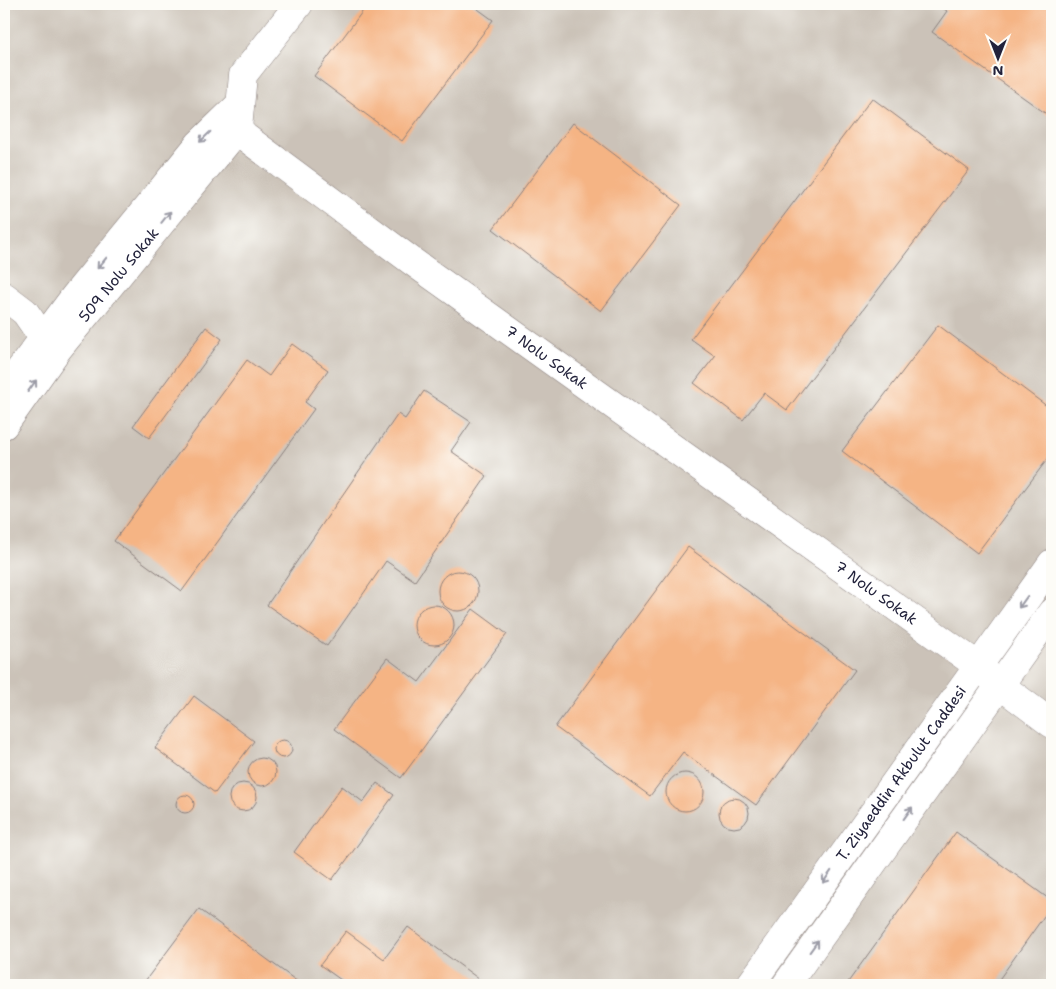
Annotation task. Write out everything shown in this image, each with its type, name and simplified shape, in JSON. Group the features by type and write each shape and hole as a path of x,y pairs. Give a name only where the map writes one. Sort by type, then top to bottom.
{"street":[{"path":"239,116 243,75 299,4"},
{"name":"509 Nolu Sokak","path":"4,425 74,297 198,144 239,116"},
{"name":"7 Nolu Sokak","path":"239,116 245,137 412,262 977,665 1052,724"},
{"path":"4,296 25,312 47,349"},
{"path":"4,316 47,349"},
{"name":"509 Nolu Sokak","path":"4,391 47,349"},
{"name":"T. Ziyaeddin Akbulut Caddesi","path":"750,985 977,665 1052,563"},
{"name":"T. Ziyaeddin Akbulut Caddesi","path":"786,985 1052,612"}],"shaded area":[{"path":"4,4 1052,4 1052,985 4,985"}],"building":[{"path":"368,4 471,4 493,20 402,141 314,76"},
{"path":"937,4 1052,4 1052,118 932,32 947,11"},
{"path":"872,98 969,170 787,410 764,393 743,420 694,383 715,356 691,339"},
{"path":"573,123 681,205 601,311 493,229"},
{"path":"938,325 1052,410 1052,453 977,553 842,451"},
{"path":"206,327 222,339 149,438 133,426"},
{"path":"292,344 328,370 305,402 314,409 182,591 114,541 247,360 269,376"},
{"path":"424,391 471,422 451,451 487,476 415,581 386,561 327,646 267,605 398,414 405,419"},
{"path":"688,547 855,670 756,805 683,752 650,796 555,727"},
{"path":"458,571 472,577 478,591 472,605 458,611 444,605 438,591 444,577"},
{"path":"434,605 448,611 454,625 448,639 434,645 420,639 414,625 420,611"},
{"path":"473,609 507,634 401,778 334,729 387,658 419,682"},
{"path":"194,696 254,741 215,793 155,748"},
{"path":"283,740 289,743 292,749 289,755 283,758 277,755 274,749 277,743"},
{"path":"262,758 272,762 276,772 272,782 262,786 252,782 248,772 252,762"},
{"path":"685,773 699,778 704,792 699,806 685,811 671,806 666,792 671,778"},
{"path":"243,783 253,787 257,797 253,807 243,811 233,807 229,797 233,787"},
{"path":"377,783 394,795 332,880 294,852 342,786 363,802"},
{"path":"185,795 191,798 194,804 191,810 185,813 179,810 176,804 179,798"},
{"path":"734,798 745,802 749,813 745,824 734,828 723,824 719,813 723,802"},
{"path":"956,832 1052,901 1052,905 995,985 846,985"},
{"path":"199,909 302,985 142,985"},
{"path":"408,927 487,985 348,985 320,965 346,931 384,959"}]}
